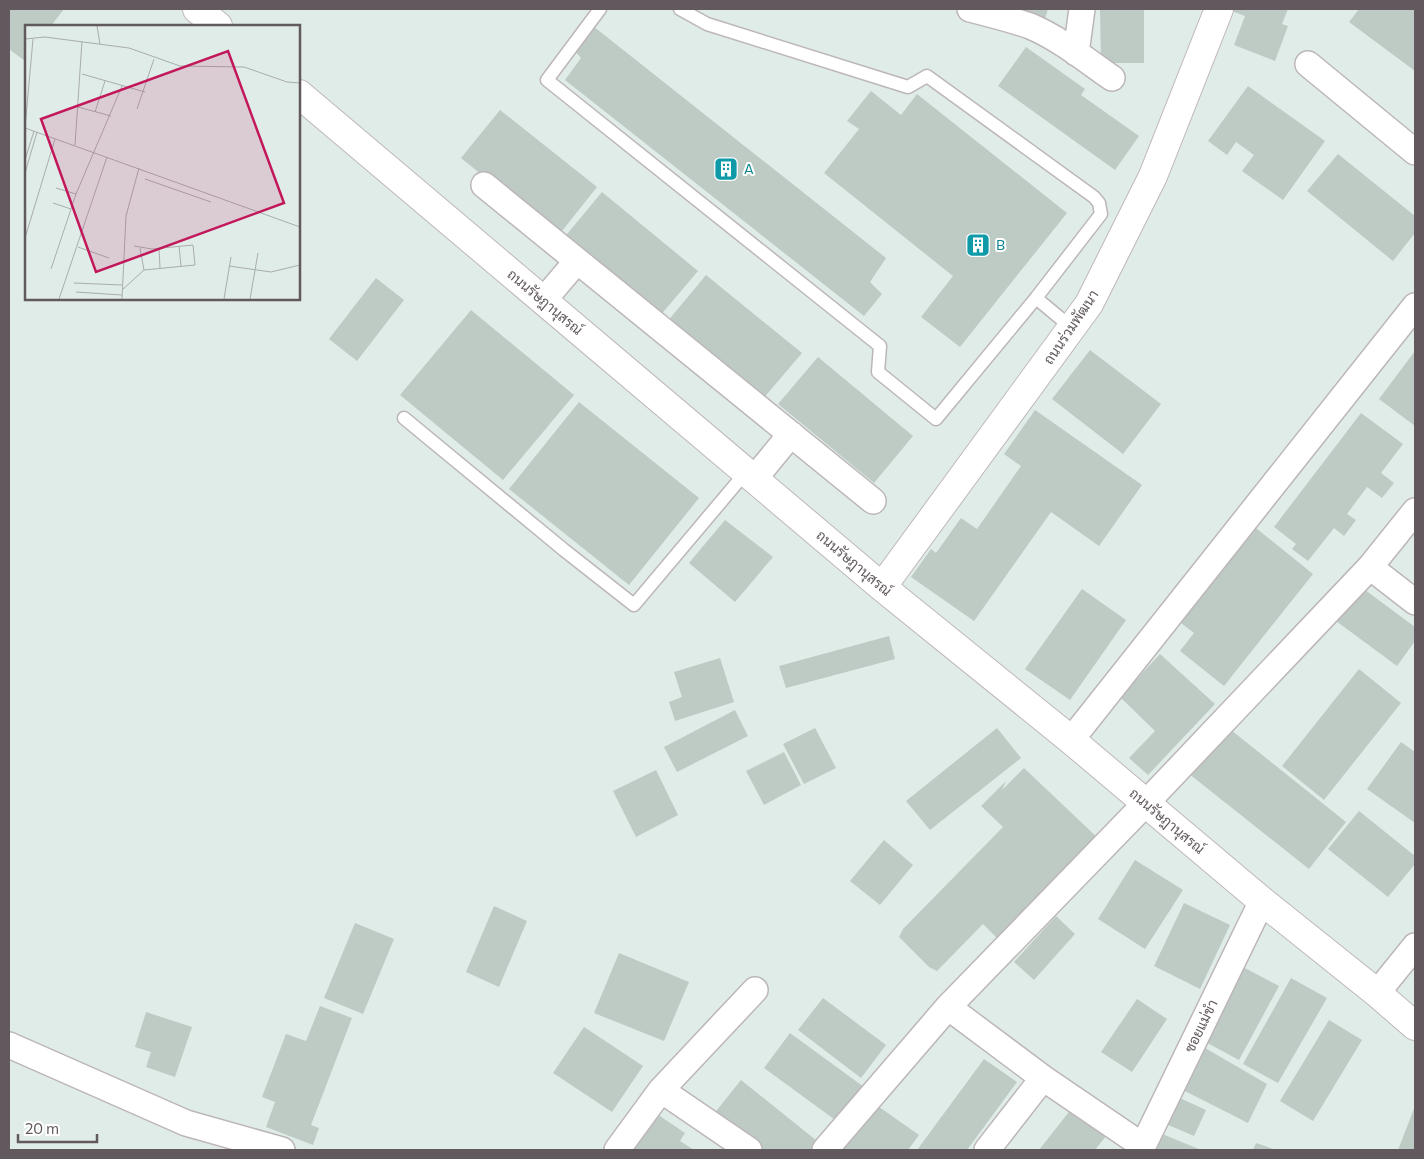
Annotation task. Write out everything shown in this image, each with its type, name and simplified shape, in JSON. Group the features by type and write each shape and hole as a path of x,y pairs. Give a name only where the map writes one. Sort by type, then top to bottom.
{"street":[{"path":"197,9 217,25"},
{"path":"970,9 994,14 1031,27 1058,41 1112,78"},
{"path":"1076,53 1082,9"},
{"name":"ถนนร่วมพัฒนา","path":"882,588 1089,304 1154,176 1220,9"},
{"path":"1308,64 1415,152"},
{"name":"ถนนรัษฎานุสรณ์","path":"300,95 882,588 1071,740 1262,901 1377,993 1415,1026"},
{"path":"484,185 873,501"},
{"path":"543,301 577,261"},
{"path":"1071,740 1415,306"},
{"path":"750,475 791,434"},
{"path":"825,1150 948,1007 1146,804 1370,567 1415,510"},
{"path":"1370,567 1415,602"},
{"name":"ซอยแม่ขำ","path":"1142,1148 1262,901"},
{"path":"1377,993 1415,946"},
{"path":"617,1150 661,1090 755,990"},
{"path":"948,1007 1043,1078 1142,1148"},
{"path":"9,1045 186,1123 282,1150"},
{"path":"987,1150 1043,1078"},
{"path":"661,1090 749,1150"}],"lane":[{"path":"600,9 547,80 880,346 878,372 936,419 1036,298 1101,214 1099,204 1094,197 927,76 908,86 707,24 680,9"},
{"path":"1036,298 1072,328"},
{"path":"404,418 634,605 750,475"}],"building":[{"path":"9,9 64,9 52,25 25,25 25,61 9,49"},
{"path":"1011,9 1048,9 1045,19"},
{"path":"1100,9 1144,9 1144,63 1101,63"},
{"path":"1232,9 1288,9 1282,24 1288,26 1275,61 1234,45 1245,16 1232,11"},
{"path":"1359,9 1415,9 1415,71 1349,22"},
{"name":"A","path":"593,26 886,258 870,282 882,294 864,316 565,80 581,58 575,51"},
{"path":"1026,47 1085,89 1081,95 1139,136 1115,170 998,86"},
{"path":"1248,86 1325,141 1283,200 1242,171 1254,155 1236,142 1227,155 1208,141"},
{"name":"B","path":"871,91 901,115 917,94 1067,213 960,347 921,317 953,276 824,173 859,129 847,121"},
{"path":"500,110 597,187 558,236 461,158"},
{"path":"1338,154 1415,216 1415,233 1393,261 1307,191"},
{"path":"602,192 698,271 659,317 563,239"},
{"path":"706,275 802,353 762,400 667,322"},
{"path":"376,278 404,300 357,361 329,339"},
{"path":"471,310 574,395 503,480 400,395"},
{"path":"1090,350 1161,404 1123,454 1052,399"},
{"path":"1415,351 1415,426 1379,399"},
{"path":"818,357 913,436 874,483 778,404"},
{"path":"579,402 699,498 629,585 509,489"},
{"path":"1035,410 1142,485 1099,546 1051,512 974,621 911,577 931,549 936,553 961,518 977,529 1021,466 1004,454"},
{"path":"1361,413 1403,444 1381,473 1394,483 1382,498 1367,487 1347,514 1356,520 1344,536 1334,528 1308,561 1292,549 1296,544 1274,527"},
{"path":"725,520 773,557 735,602 689,563"},
{"path":"1256,528 1313,574 1224,686 1180,651 1194,633 1181,623"},
{"path":"1361,587 1415,627 1415,641 1397,666 1336,621"},
{"path":"1082,589 1126,620 1070,700 1025,669"},
{"path":"889,636 895,659 786,688 779,666"},
{"path":"1160,654 1215,704 1148,775 1129,758 1155,731 1120,697"},
{"path":"720,658 734,702 675,721 669,702 682,697 674,672"},
{"path":"1359,669 1401,703 1324,800 1282,766"},
{"path":"735,710 748,736 677,772 664,747"},
{"path":"1226,726 1346,822 1309,869 1188,773"},
{"path":"815,728 836,768 804,784 783,744"},
{"path":"997,728 1021,758 930,830 906,801"},
{"path":"1401,742 1415,752 1415,823 1367,789"},
{"path":"784,752 801,785 764,805 746,771"},
{"path":"1024,768 1100,840 1001,942 983,924 937,971 929,967 899,937 903,929 1003,827 981,806 1006,781 1002,790"},
{"path":"656,770 678,815 636,837 613,791"},
{"path":"1359,811 1415,856 1415,864 1388,897 1328,849"},
{"path":"884,840 913,865 880,905 850,881"},
{"path":"1135,860 1183,890 1145,949 1098,919"},
{"path":"1184,903 1230,925 1200,989 1154,966"},
{"path":"494,906 527,921 499,987 466,972"},
{"path":"1056,916 1075,934 1034,980 1014,962"},
{"path":"355,923 394,939 363,1014 324,998"},
{"path":"619,953 689,982 664,1041 594,1013"},
{"path":"1239,965 1279,986 1239,1060 1198,1038"},
{"path":"1291,978 1327,998 1278,1083 1243,1064"},
{"path":"823,998 886,1045 861,1078 798,1030"},
{"path":"1137,999 1167,1019 1132,1072 1101,1052"},
{"path":"320,1006 352,1018 311,1125 319,1128 313,1145 266,1127 275,1102 262,1097 286,1034 306,1041"},
{"path":"146,1012 192,1027 175,1077 146,1067 151,1052 135,1047"},
{"path":"1329,1020 1362,1040 1313,1121 1280,1101"},
{"path":"584,1027 643,1066 612,1112 553,1073"},
{"path":"790,1033 864,1087 838,1122 764,1068"},
{"path":"1200,1045 1267,1084 1248,1123 1179,1088"},
{"path":"984,1059 1017,1082 967,1150 917,1150"},
{"path":"741,1080 822,1145 818,1150 757,1150 713,1115"},
{"path":"1171,1094 1206,1110 1194,1136 1159,1121"},
{"path":"872,1102 919,1135 908,1150 837,1150"},
{"path":"1415,1106 1415,1150 1398,1150"},
{"path":"1072,1108 1107,1135 1095,1150 1039,1150"},
{"path":"657,1114 685,1133 680,1141 694,1150 633,1150"},
{"path":"1155,1131 1201,1150 1146,1150"},
{"path":"1256,1143 1276,1150 1253,1150"}],"place":[{"name":"A","path":"726,169"},
{"name":"B","path":"978,245"}]}
